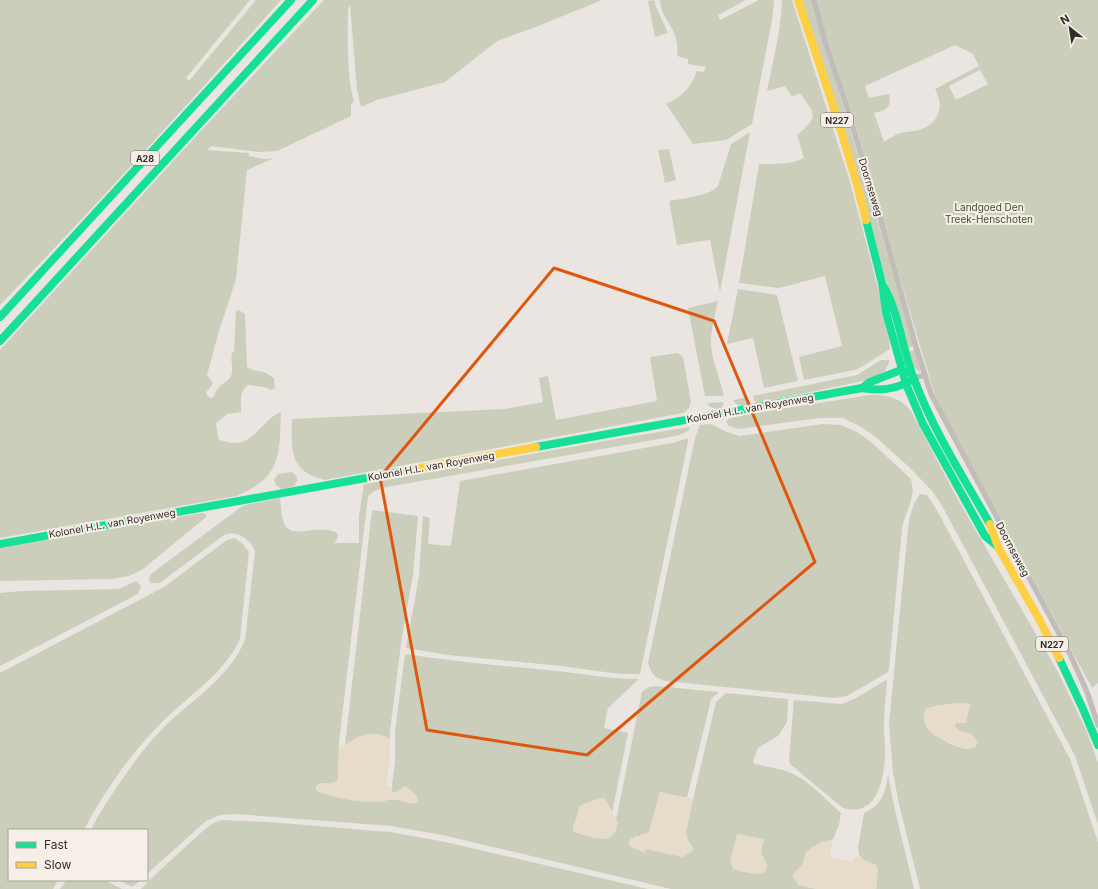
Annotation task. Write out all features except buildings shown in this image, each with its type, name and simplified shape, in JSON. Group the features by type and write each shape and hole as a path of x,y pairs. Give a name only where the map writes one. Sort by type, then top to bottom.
{"main road":[{"name":"A28","path":"0,317 291,0"},
{"name":"A28","path":"0,341 313,0"},
{"name":"Doornseweg","path":"798,0 833,105 859,191 882,283 886,312 906,384 927,430 985,536 998,547"},
{"name":"Doornseweg","path":"882,283 892,301 913,378 929,416 990,525 998,547 1039,619 1060,660 1083,709 1098,746"},
{"path":"902,370 913,378"},
{"name":"Kolonel H.L. van Royenweg","path":"862,388 870,382 902,370"},
{"name":"Kolonel H.L. van Royenweg","path":"0,544 862,388 873,390 890,389 906,384 913,378"}],"street":[{"name":"Doornseweg","path":"814,0 931,394 1070,654 1087,692 1097,718 1098,725"},
{"path":"913,378 925,375"}],"highlighted area":[{"path":"554,268 714,321 815,562 587,755 427,730 380,477"}],"green space":[{"path":"0,0 250,0 186,78 189,81 256,0 281,0 142,154 0,305"},
{"path":"324,0 602,0 497,41 445,82 377,100 361,107 357,90 350,6 348,8 348,55 351,91 354,102 351,104 351,116 277,151 257,152 211,146 207,150 249,153 249,156 264,159 274,158 247,170 236,279 219,331 207,375 213,383 206,394 210,398 213,398 218,388 231,376 236,311 239,310 245,314 247,367 266,373 274,378 275,388 271,390 264,387 248,385 242,394 241,412 227,414 216,423 218,437 220,440 229,442 242,442 254,435 269,419 281,412 278,453 270,473 251,489 236,496 0,538 0,350 209,122"},
{"path":"654,0 668,33 655,37 648,1"},
{"path":"660,0 746,0 718,15 720,20 759,0 774,0 772,20 752,124 726,140 693,144 666,104 681,95 689,87 697,71 704,72 706,67 688,64 688,59 677,56 674,32 664,14"},
{"path":"782,0 792,0 850,182 877,284 890,349 855,370 804,380 799,357 842,346 825,276 779,288 739,283 759,164 788,163 804,158 797,135 809,124 813,115 800,93 792,97 785,86 767,91 778,34"},
{"path":"800,0 812,0 914,345 912,347 908,348 900,318 885,277 870,220"},
{"name":"Landgoed Den Treek-Henschoten","path":"817,0 1098,0 1098,683 1092,688 936,399 854,120 822,23","holes":["955,45 973,54 979,66 935,89 938,95 940,107 939,112 933,122 919,130 900,133 884,142 874,113 887,108 890,102 889,94 869,98 865,86","980,70 988,84 956,100 949,86"]},
{"path":"750,132 720,292 710,240 677,245 669,201 702,195 714,190 718,186 731,144"},
{"path":"669,149 676,180 665,183 658,150"},
{"path":"738,289 777,295 798,381 764,388 753,338 727,344"},
{"path":"718,301 712,329 711,345 724,396 705,396 688,308"},
{"path":"909,351 915,351 921,370 919,372 913,366"},
{"path":"678,353 683,357 691,402 689,408 683,413 325,480 313,476 305,471 298,465 295,458 292,440 292,419 505,409 543,402 539,378 548,376 556,420 657,401 650,357"},
{"path":"881,360 890,360 885,371 868,380 757,403 755,402 753,396 857,375"},
{"path":"870,395 893,398 907,406 911,411 957,498 1059,674 1087,732 1098,763 1098,824 1075,756 941,504 932,491 909,467 878,439 863,428 843,418 820,418 738,429 729,426 726,421 730,418 756,413"},
{"path":"747,397 748,404 744,405 737,405 733,400"},
{"path":"724,402 721,410 710,407 707,403"},
{"path":"711,424 727,432 740,436 823,424 841,425 857,432 870,441 910,478 913,490 902,528 889,669 887,673 847,696 834,698 666,681 656,677 652,673 648,663 695,438 700,425"},
{"path":"690,427 689,430 683,434 670,437 382,488 374,491 368,496 339,742 338,780 332,784 319,783 380,802 391,799 396,800 396,792 391,793 395,762 395,731 405,654 462,662 639,679 608,708 604,728 628,733 612,813 605,799 602,798 577,817 573,826 574,832 595,838 618,823 616,820 642,692 649,687 656,686 719,692 711,699 687,798 660,792 649,832 641,836 635,836 645,852 646,849 683,857 693,848 687,839 686,832 716,702 726,693 788,699 787,722 778,736 758,748 753,761 755,764 786,771 801,778 841,813 839,825 833,839 820,843 807,851 803,864 799,869 798,885 817,889 671,889 442,835 391,826 235,814 220,815 206,821 148,873 148,829 92,829 114,791 146,747 167,724 221,676 238,653 245,640 255,551 246,539 234,534 224,535 161,582 150,583 149,579 151,574 241,507 280,498 284,523 293,531 323,529 338,534 334,543 359,543 359,516 364,484","holes":["761,853 767,868 730,861"]},
{"path":"688,438 640,674 620,674 561,666 448,655 406,648 419,576 423,516 430,518 428,544 451,546 460,481 672,443"},
{"path":"292,472 297,477 297,481 294,486 281,489 276,485 274,480 278,474"},
{"path":"920,494 927,495 938,512 1070,759 1098,842 1098,889 920,889 893,773 889,723 909,525 915,502","holes":["959,703 970,704 966,722 955,723 955,727 962,732 968,733 972,748 954,745 941,739 926,727 935,706"]},
{"path":"372,510 418,516 413,575 402,636 390,740 387,737 358,737 345,745"},
{"path":"202,513 206,514 206,517 143,569 129,576 112,579 0,581 0,548"},
{"path":"234,538 242,543 249,552 240,639 233,652 225,663 205,683 152,732 130,758 100,801 85,829 8,829 8,881 57,881 53,889 0,889 0,673 164,587 227,540"},
{"path":"136,581 141,586 138,594 0,666 0,593 21,591 119,589"},
{"path":"886,680 884,712 885,756 883,776 880,786 871,803 863,808 854,810 843,808 790,764 789,760 794,700 842,704 856,698"},
{"path":"888,774 894,806 914,889 876,889 877,885 864,860 859,855 858,847 864,813 875,806 882,798 886,787"},
{"path":"221,820 269,822 390,832 441,841 648,889 141,889 205,829 213,823"},
{"path":"66,881 106,881 122,889 60,889"},
{"path":"120,881 140,881 132,887"}],"sand":[{"path":"959,703 970,704 966,722 956,723 955,727 962,732 972,734 978,743 971,749 958,747 938,737 930,731 924,722 926,708"},
{"path":"368,734 383,735 390,740 390,761 386,786 392,787 392,793 406,786 416,795 418,800 417,803 408,803 393,799 377,802 360,801 339,798 318,792 316,786 319,784 333,783 338,780 339,748 358,737"},
{"path":"660,792 693,799 686,832 687,839 693,851 683,857 646,849 645,853 630,847 630,839 649,832"},
{"path":"602,798 605,799 615,817 617,826 613,835 608,839 595,838 574,832 573,826 577,817 579,806"},
{"path":"737,834 764,839 761,856 767,866 763,873 753,874 733,869 730,861"},
{"path":"833,839 830,854 832,858 852,862 859,855 864,860 876,865 878,870 876,889 817,889 798,885 793,877 793,873 802,865 807,852 816,845"}],"traffic: fast":[{"path":"0,317 291,0"},
{"path":"0,341 313,0"},
{"path":"866,220 882,283 886,312 906,384 923,424 985,536 998,547"},
{"path":"884,287 894,309 910,368 930,417 990,524"},
{"path":"862,388 870,382 901,370 906,373"},
{"path":"536,447 862,388 893,388 911,380"},
{"path":"0,544 416,469"},
{"path":"1059,658 1098,745"}],"traffic: slow":[{"path":"798,0 843,137 866,220"},
{"path":"416,469 536,447"},
{"path":"990,524 998,547 1039,619 1059,658"}]}
